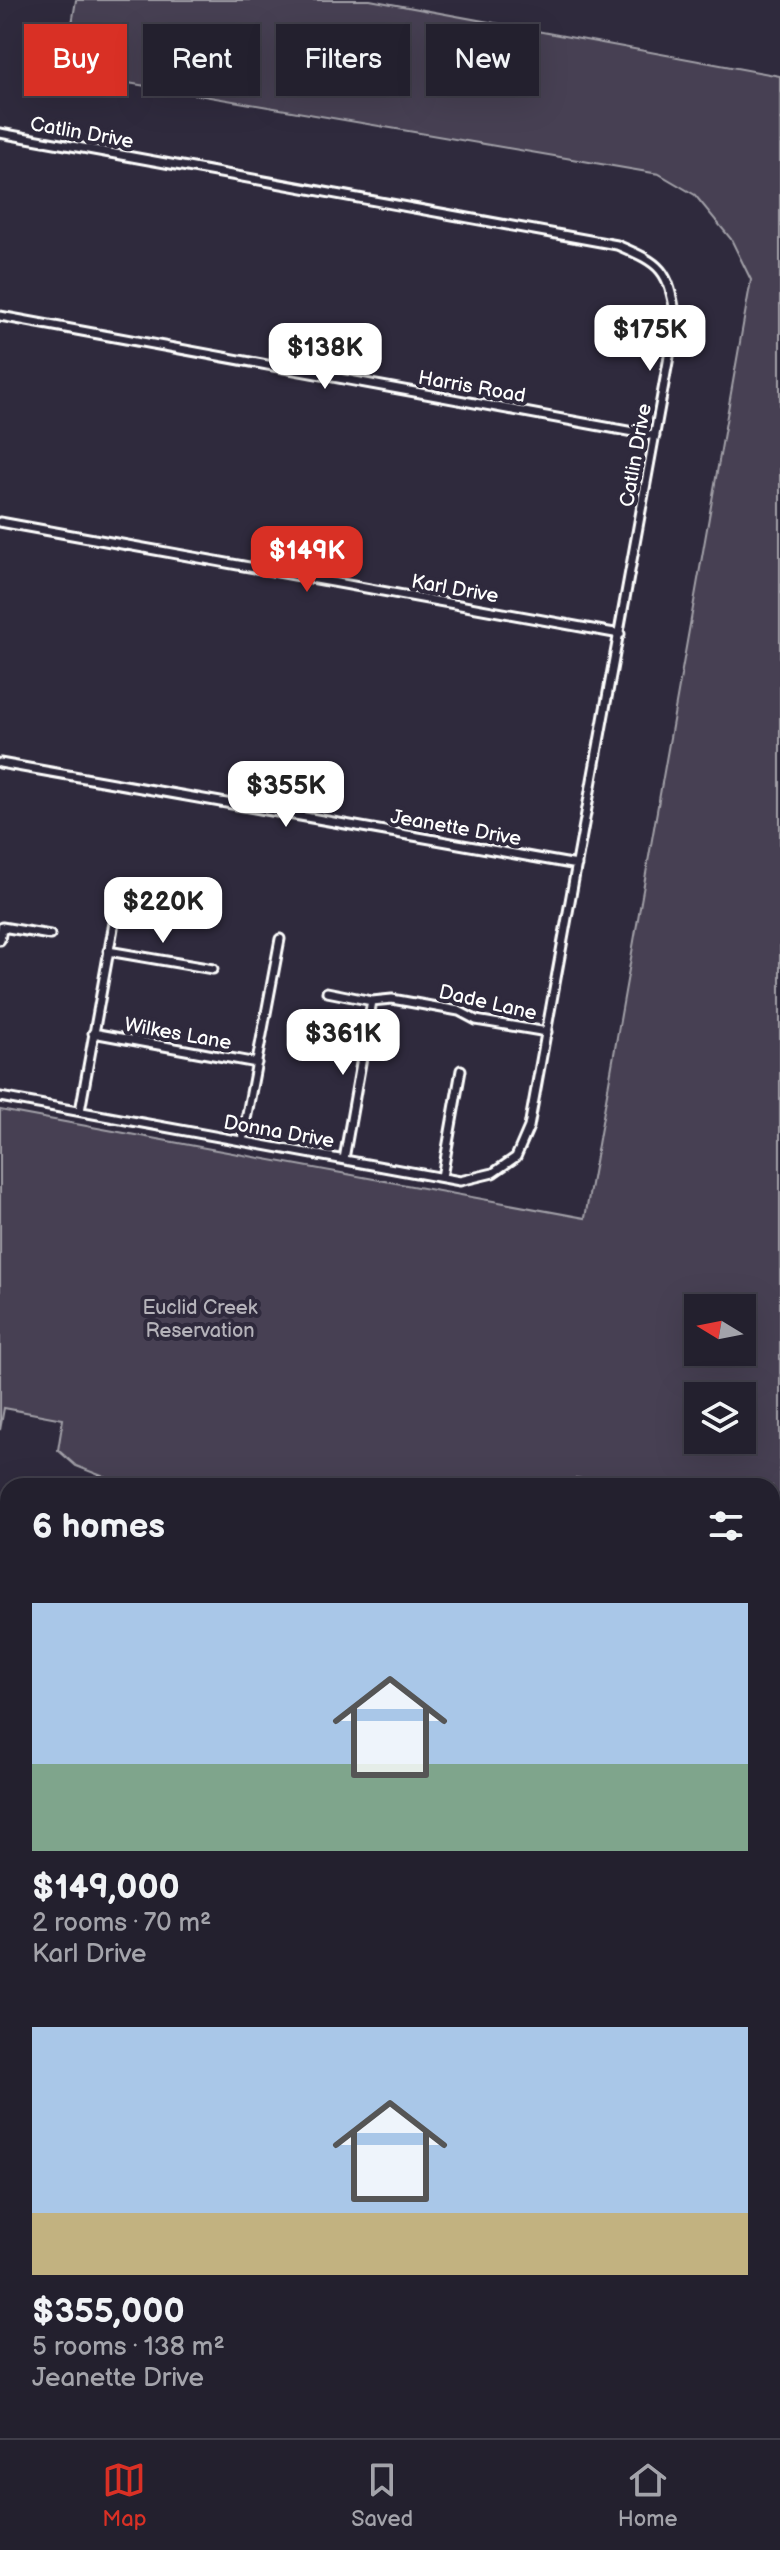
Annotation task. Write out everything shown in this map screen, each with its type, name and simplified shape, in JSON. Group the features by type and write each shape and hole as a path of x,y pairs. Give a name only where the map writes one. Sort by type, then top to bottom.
{"street":[{"name":"Catlin Drive","path":"0,133 617,245 651,259 670,283 676,318 529,1127"},
{"name":"Harris Road","path":"0,316 655,436"},
{"name":"Karl Drive","path":"0,522 620,634"},
{"name":"Jeanette Drive","path":"0,763 577,865"},
{"path":"80,1111 115,917"},
{"path":"0,935 2,927 50,935"},
{"path":"242,1141 280,939"},
{"path":"108,951 213,969"},
{"name":"Dade Lane","path":"327,992 372,1001 392,999 459,1011 476,1020 547,1032"},
{"path":"344,1159 372,1001"},
{"name":"Wilkes Lane","path":"93,1033 257,1063"},
{"path":"442,1177 461,1070"},
{"name":"Donna Drive","path":"0,1097 460,1181 493,1173 516,1157 529,1127"}],"green space":[{"name":"Euclid Creek Reservation","path":"76,0 370,0 499,24 426,24 426,96 539,96 539,31 780,76 780,1478 107,1478 76,1466 58,1450 63,1419 4,1408 0,1430 0,1110 585,1218 751,280 731,239 695,195 659,174 204,96 260,96 260,24 143,24 143,86 127,83 127,24 72,24"}]}
